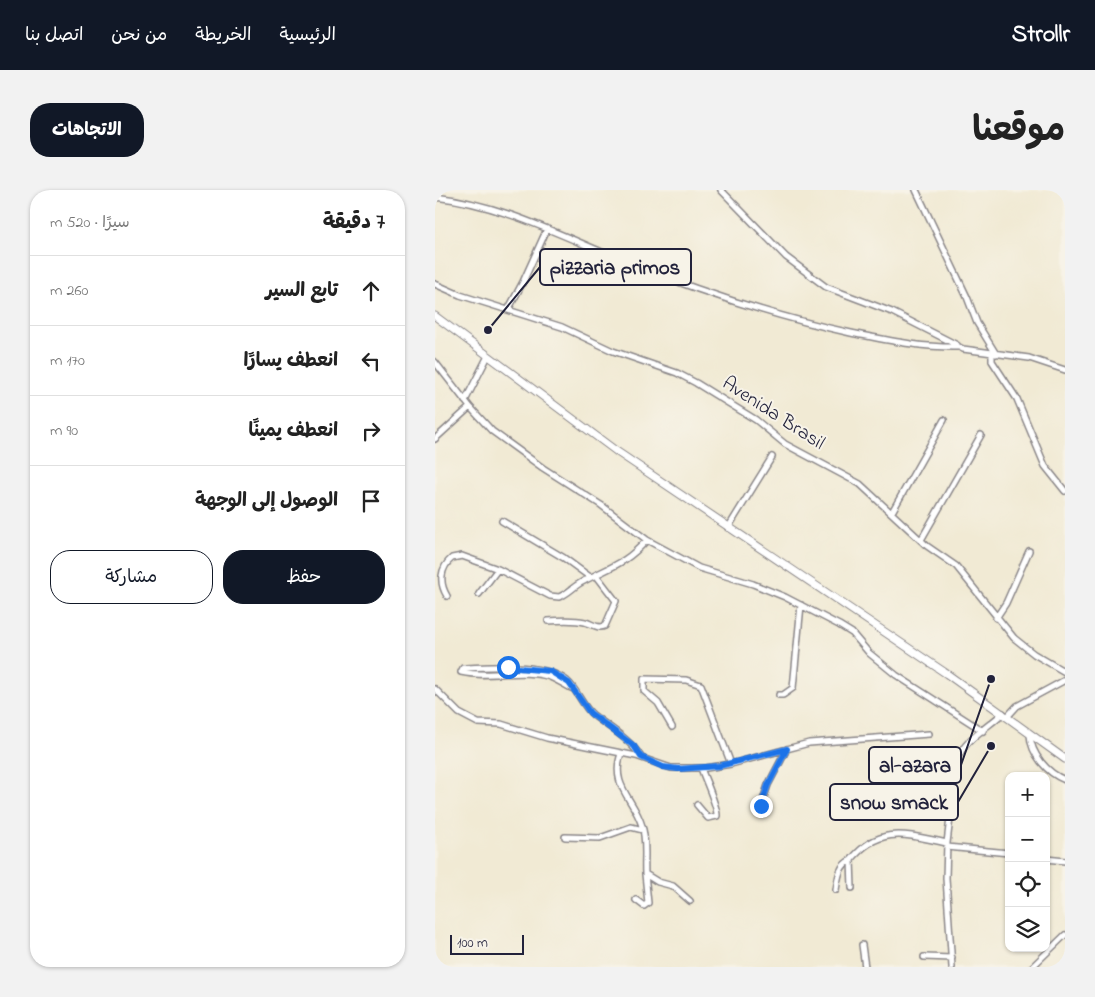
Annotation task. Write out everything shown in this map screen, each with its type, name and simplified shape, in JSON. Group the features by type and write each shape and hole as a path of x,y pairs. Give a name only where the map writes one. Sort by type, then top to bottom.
{"main road":[{"path":"435,316 616,451 728,528 877,626 1065,759"}],"street":[{"path":"721,190 786,257 826,287 892,312 959,347"},
{"path":"916,190 967,297 977,323 994,353 992,361 1023,412 1045,466 1065,491"},
{"path":"435,197 479,204 547,229 646,270 781,316 903,344 959,347 1029,358 1065,370"},
{"path":"508,310 547,229"},
{"name":"Avenida Brasil","path":"435,284 460,295 561,327 613,351 677,373 756,420 785,444 860,484 921,540 956,566 1013,638 1034,654 1065,672"},
{"path":"465,401 488,356"},
{"path":"435,362 465,401 492,431 601,505 647,540 699,568 753,584 785,596 852,633 869,653 896,675 983,731"},
{"path":"435,439 470,407"},
{"path":"892,512 944,420"},
{"path":"921,540 981,435"},
{"path":"728,528 772,457"},
{"path":"502,521 564,558 590,577"},
{"path":"447,596 441,584 441,574 452,558 462,556 498,569 556,597 563,596 590,577 631,556 647,540"},
{"path":"996,618 1006,603 1029,551"},
{"path":"479,594 498,569"},
{"path":"548,621 574,620 586,622 597,627 605,626 616,602 596,575"},
{"path":"779,695 783,695 793,688 801,606"},
{"path":"571,688 550,677 515,673 473,675 461,672 463,668 508,667 550,671 569,683 590,713 634,746 641,757"},
{"path":"672,727 658,703 644,691 644,679 686,680 701,685 731,764"},
{"path":"953,967 945,878 957,760 960,752 969,742 1017,706 1065,680"},
{"path":"435,690 459,713 478,723 501,724 547,738 641,757 671,768 701,768 731,764 822,742 929,734"},
{"path":"1030,735 1030,744 1037,758 1059,778 1065,780"},
{"path":"761,806 768,785 787,749"},
{"path":"621,753 617,764 618,778 643,830 648,903 644,906 636,900"},
{"path":"697,805 707,818 717,816 717,807 708,790 701,768"},
{"path":"565,837 600,838 631,827 643,830"},
{"path":"836,890 841,870 845,863 851,860 863,847 887,834 906,835 947,845 1005,852"},
{"path":"1050,859 1065,861"},
{"path":"851,860 852,888"},
{"path":"645,874 658,882 673,886 690,901"},
{"path":"1032,967 1065,935"},
{"path":"863,945 865,967"},
{"path":"924,957 952,958"}],"place":[{"name":"pizzaria primos","path":"488,330"},
{"name":"al-azara","path":"991,679"},
{"name":"snow smack","path":"991,746"}],"route":[{"path":"508,667 550,671 569,683 590,713 634,746 641,757 663,767 678,769 706,768 731,764 787,749 768,785 761,806"}]}
